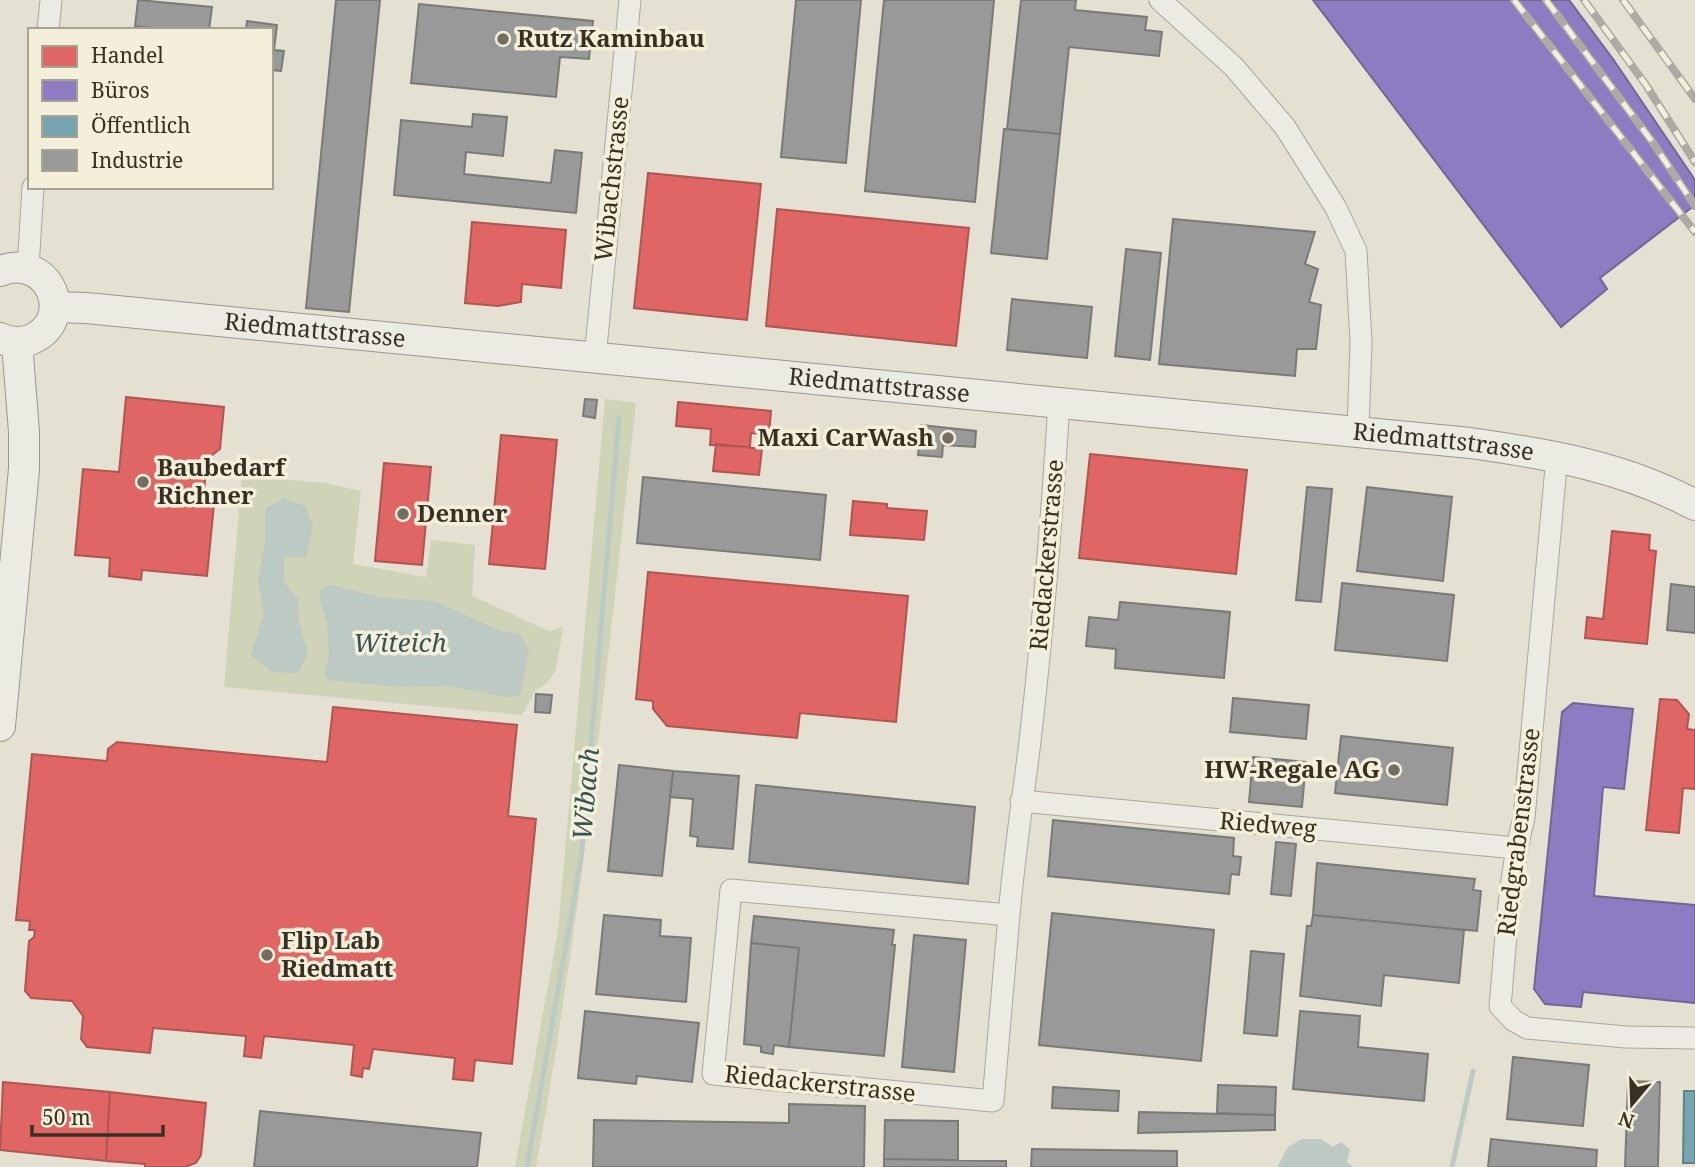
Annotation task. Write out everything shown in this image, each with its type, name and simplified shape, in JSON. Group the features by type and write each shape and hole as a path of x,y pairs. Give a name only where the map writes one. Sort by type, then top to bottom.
{"main road":[{"path":"0,726 24,469 24,432 8,341 39,336 52,318 55,307 51,287 45,279 14,270"},
{"name":"Riedmattstrasse","path":"55,307 1470,443 1558,456 1635,478 1695,505"}],"street":[{"path":"48,28 51,0"},
{"name":"Wibachstrasse","path":"595,358 630,0"},
{"path":"1160,0 1234,67 1285,127 1336,208 1356,251 1361,342 1358,431"},
{"path":"14,270 33,189"},
{"name":"Riedackerstrasse","path":"1009,915 731,890 713,1074 993,1101 1009,915 1047,568 1059,402"},
{"name":"Riedgrabenstrasse","path":"1558,456 1524,818 1516,848 1500,1006 1513,1020 1527,1028 1626,1037 1695,1038"},
{"name":"Riedweg","path":"1021,801 1516,848"}],"green space":[{"path":"605,399 636,403 604,690 567,977 536,1167 515,1167 558,931"},
{"path":"242,476 325,483 361,491 353,564 426,577 431,540 475,545 472,596 549,631 563,627 556,670 547,683 535,691 522,715 224,687"}],"water":[{"path":"283,498 305,506 313,526 306,557 284,557 284,582 298,599 299,621 308,653 298,673 272,672 251,655 264,613 258,580 265,544 265,509"},
{"name":"Witeich","path":"330,585 384,598 434,601 501,631 519,634 529,650 520,695 506,697 449,686 397,687 328,680 325,673 329,656 327,621 320,603 321,588"},
{"path":"1302,1139 1321,1139 1333,1147 1341,1142 1350,1150 1347,1162 1354,1167 1277,1167 1288,1147"}],"building: Handel":[{"path":"648,173 761,184 747,320 634,308"},
{"path":"777,209 969,228 956,346 766,326"},
{"path":"472,222 566,230 561,288 522,284 521,302 498,306 465,303"},
{"name":"Baubedarf Richner","path":"126,397 224,407 220,449 207,459 204,492 215,494 207,576 142,570 141,580 109,576 110,558 75,555 83,469 119,472"},
{"path":"678,402 771,411 769,435 751,433 750,447 710,445 711,429 676,426"},
{"path":"501,435 557,440 545,569 489,564"},
{"path":"716,444 762,449 759,475 713,471"},
{"path":"1090,454 1247,470 1236,574 1079,558"},
{"name":"Denner","path":"384,463 431,467 422,565 375,561"},
{"path":"853,501 887,504 887,508 927,511 924,540 850,535"},
{"path":"1612,531 1650,535 1649,550 1656,551 1647,644 1585,638 1587,617 1603,619"},
{"path":"648,572 908,596 896,722 800,713 797,738 667,726 653,709 653,701 636,699"},
{"path":"1660,699 1677,700 1689,714 1687,729 1695,730 1695,789 1683,788 1679,833 1646,830"},
{"path":"333,707 517,725 508,816 536,819 512,1064 475,1060 473,1081 453,1079 455,1058 373,1049 369,1069 363,1068 362,1077 351,1075 354,1045 264,1036 261,1058 244,1056 246,1036 153,1028 150,1053 87,1047 81,1039 83,1016 72,1001 31,998 25,991 29,941 34,937 35,930 29,930 30,921 16,920 32,754 107,761 108,749 117,742 327,762"},
{"path":"3,1082 110,1092 106,1161 0,1150"},
{"path":"110,1092 206,1103 201,1155 196,1163 185,1167 145,1167 145,1164 106,1161"}],"building: Büros":[{"path":"1313,0 1569,0 1613,59 1695,180 1695,205 1600,278 1607,289 1561,327"},
{"path":"1573,703 1633,709 1624,789 1603,787 1594,896 1695,905 1695,1003 1583,992 1581,1007 1545,1004 1534,989 1562,712"}],"building: Öffentlich":[{"path":"1684,1091 1695,1091 1695,1163 1683,1163"}],"building: Industrie":[{"path":"138,0 212,7 209,28 135,26"},
{"path":"336,0 380,0 349,312 306,308"},
{"path":"796,0 861,0 846,163 781,157"},
{"path":"884,0 994,0 975,202 865,191"},
{"path":"1021,0 1076,0 1075,10 1147,17 1145,30 1162,32 1159,56 1069,47 1060,134 1007,129"},
{"name":"Rutz Kaminbau","path":"419,4 593,21 589,59 560,57 556,97 411,83"},
{"path":"247,21 277,25 274,50 284,51 281,71 273,70 273,28 246,28"},
{"path":"473,114 507,117 503,156 466,152 464,174 551,183 555,150 582,153 576,213 394,195 401,120 472,127"},
{"path":"1004,129 1060,134 1047,259 991,253"},
{"path":"1173,219 1315,232 1305,264 1318,269 1309,302 1321,305 1316,349 1297,349 1295,376 1159,364"},
{"path":"1126,249 1161,253 1150,360 1115,356"},
{"path":"1012,299 1092,307 1087,358 1007,350"},
{"path":"585,399 597,400 595,418 583,416"},
{"name":"Maxi CarWash","path":"921,425 976,431 975,447 943,445 942,457 918,455"},
{"path":"643,477 826,495 820,560 637,543"},
{"path":"1307,487 1332,489 1321,602 1296,600"},
{"path":"1367,487 1452,497 1443,581 1357,571"},
{"path":"1342,583 1454,595 1447,661 1335,650"},
{"path":"1671,584 1695,587 1695,633 1667,630"},
{"path":"1120,602 1230,612 1224,678 1115,668 1116,649 1086,646 1089,617 1118,620"},
{"path":"536,694 552,695 550,713 535,712"},
{"path":"1233,698 1309,705 1306,739 1230,732"},
{"name":"HW-Regale AG","path":"1341,736 1453,748 1447,805 1335,793"},
{"path":"1253,757 1306,762 1302,807 1249,802"},
{"path":"619,765 673,771 662,876 608,871"},
{"path":"673,771 739,776 733,849 697,846 698,837 690,836 693,799 670,797"},
{"path":"756,785 975,807 968,884 749,862"},
{"path":"1053,820 1234,838 1233,856 1241,857 1239,875 1231,874 1229,894 1048,876"},
{"path":"1276,842 1296,844 1291,896 1271,894"},
{"path":"1317,863 1475,879 1473,890 1481,891 1477,931 1313,915"},
{"path":"1052,913 1214,930 1201,1061 1039,1045"},
{"path":"604,915 661,920 660,936 691,938 686,1002 596,994"},
{"path":"1313,915 1464,930 1459,983 1384,975 1381,1006 1300,996 1307,926 1311,926"},
{"path":"754,916 894,930 892,945 895,945 884,1056 789,1047 799,948 751,943"},
{"path":"914,935 966,940 954,1072 902,1067"},
{"path":"751,943 799,948 789,1047 774,1045 773,1054 761,1052 761,1046 744,1044"},
{"path":"1251,951 1284,954 1277,1036 1244,1033"},
{"path":"585,1011 699,1023 692,1082 637,1076 636,1084 578,1078"},
{"path":"1300,1011 1360,1016 1358,1047 1428,1054 1424,1101 1293,1089"},
{"path":"1513,1057 1589,1065 1583,1126 1507,1119"},
{"path":"1628,1081 1660,1082 1658,1167 1625,1167"},
{"path":"1218,1085 1276,1087 1275,1115 1217,1113"},
{"path":"1053,1087 1119,1091 1118,1111 1052,1108"},
{"path":"789,1104 865,1106 864,1167 593,1167 594,1120 789,1123"},
{"path":"260,1111 481,1133 477,1167 254,1167"},
{"path":"1139,1112 1275,1115 1275,1130 1138,1133"},
{"path":"885,1120 958,1121 958,1160 884,1159"},
{"path":"1491,1139 1597,1150 1596,1167 1488,1167"},
{"path":"1032,1149 1177,1151 1177,1167 1031,1167"},
{"path":"884,1159 1006,1161 1006,1167 884,1167"}],"waterway":[{"name":"Wibach","path":"527,1167 581,859 619,418"},
{"path":"1452,1167 1473,1071"}],"railway":[{"path":"1514,0 1695,232"},
{"path":"1546,0 1651,140 1695,206"},
{"path":"1584,0 1646,85 1695,162"},
{"path":"1623,0 1695,99"}],"place":[{"name":"Rutz Kaminbau","path":"503,39"},
{"name":"Maxi CarWash","path":"948,438"},
{"name":"Baubedarf Richner","path":"143,482"},
{"name":"Denner","path":"403,514"},
{"name":"HW-Regale AG","path":"1394,770"},
{"name":"Flip Lab Riedmatt","path":"267,955"}]}
